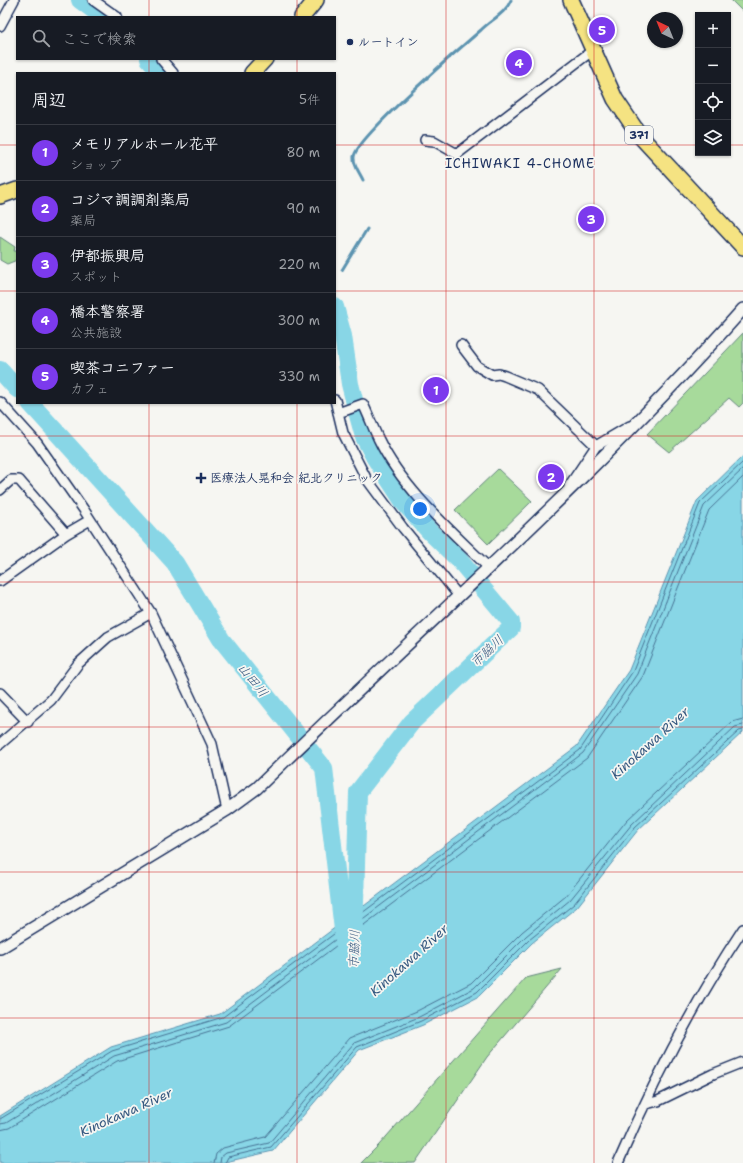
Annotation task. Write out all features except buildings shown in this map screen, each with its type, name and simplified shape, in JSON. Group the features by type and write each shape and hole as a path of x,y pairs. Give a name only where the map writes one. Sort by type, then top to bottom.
{"highway":[{"path":"303,16 316,0"},
{"name":"371","path":"571,0 615,99 640,136 680,181 743,247"},
{"path":"253,72 264,60"},
{"path":"0,196 16,190"}],"street":[{"path":"0,26 14,0"},
{"path":"93,0 117,16"},
{"path":"425,140 434,141 457,154 593,50"},
{"path":"162,60 172,72"},
{"path":"0,948 227,810 257,788 560,498 639,420 743,309"},
{"path":"461,345 477,366 492,375 499,374 538,390 596,446"},
{"path":"0,402 37,443 151,613 212,744 227,810"},
{"path":"336,404 343,433 366,478 403,528 458,595"},
{"path":"338,413 363,404 379,441 405,480 425,505 488,567"},
{"path":"560,498 596,446 639,420"},
{"path":"0,490 10,480 19,480 66,534"},
{"path":"0,581 66,534 90,520"},
{"path":"0,744 28,722 51,700 78,664 108,637 151,613"},
{"path":"0,693 28,722"},
{"path":"618,1163 670,1052 715,971 743,929"},
{"path":"646,1104 658,1101 713,1074 743,1062"}],"green space":[{"path":"731,0 743,0 743,12"},
{"path":"0,237 15,247 14,251 16,251 16,260 7,264 0,260"},
{"path":"743,333 743,403 739,407 729,398 669,452 647,434"},
{"path":"498,469 532,501 488,544 455,510"},
{"path":"562,969 487,1057 415,1163 361,1163 379,1145 526,978"}],"water":[{"name":"Kinokawa River","path":"743,456 743,732 638,830 577,907 532,943 479,996 423,1025 359,1050 273,1151 221,1163 0,1163 0,1116 111,1047 220,1014 577,746 629,670 697,501"}],"waterway":[{"name":"市脇川","path":"80,0 102,16"},
{"path":"363,180 356,166 354,157 359,147 371,132 410,93 485,26 502,13 509,5 511,0"},
{"name":"市脇川","path":"150,60 161,72"},
{"path":"342,270 367,229"},
{"name":"市脇川","path":"336,311 343,336 350,384 359,419 364,437 375,458 405,504 430,532 460,561 511,622 511,628 412,722 358,792 354,938"},
{"name":"山田川","path":"0,370 16,388"},
{"name":"山田川","path":"31,404 175,563 221,639 324,768 345,947"}],"place":[{"name":"喫茶コニファー","path":"602,30"},
{"name":"ルートイン","path":"350,42"},
{"name":"橋本警察署","path":"519,63"},
{"name":"伊都振興局","path":"591,219"},
{"name":"メモリアルホール花平","path":"436,390"},
{"name":"コジマ調調剤薬局","path":"551,477"},
{"name":"医療法人晃和会 紀北クリニック","path":"201,478"}],"district":[{"name":"ICHIWAKI 4-CHOME","path":"520,163"}]}
